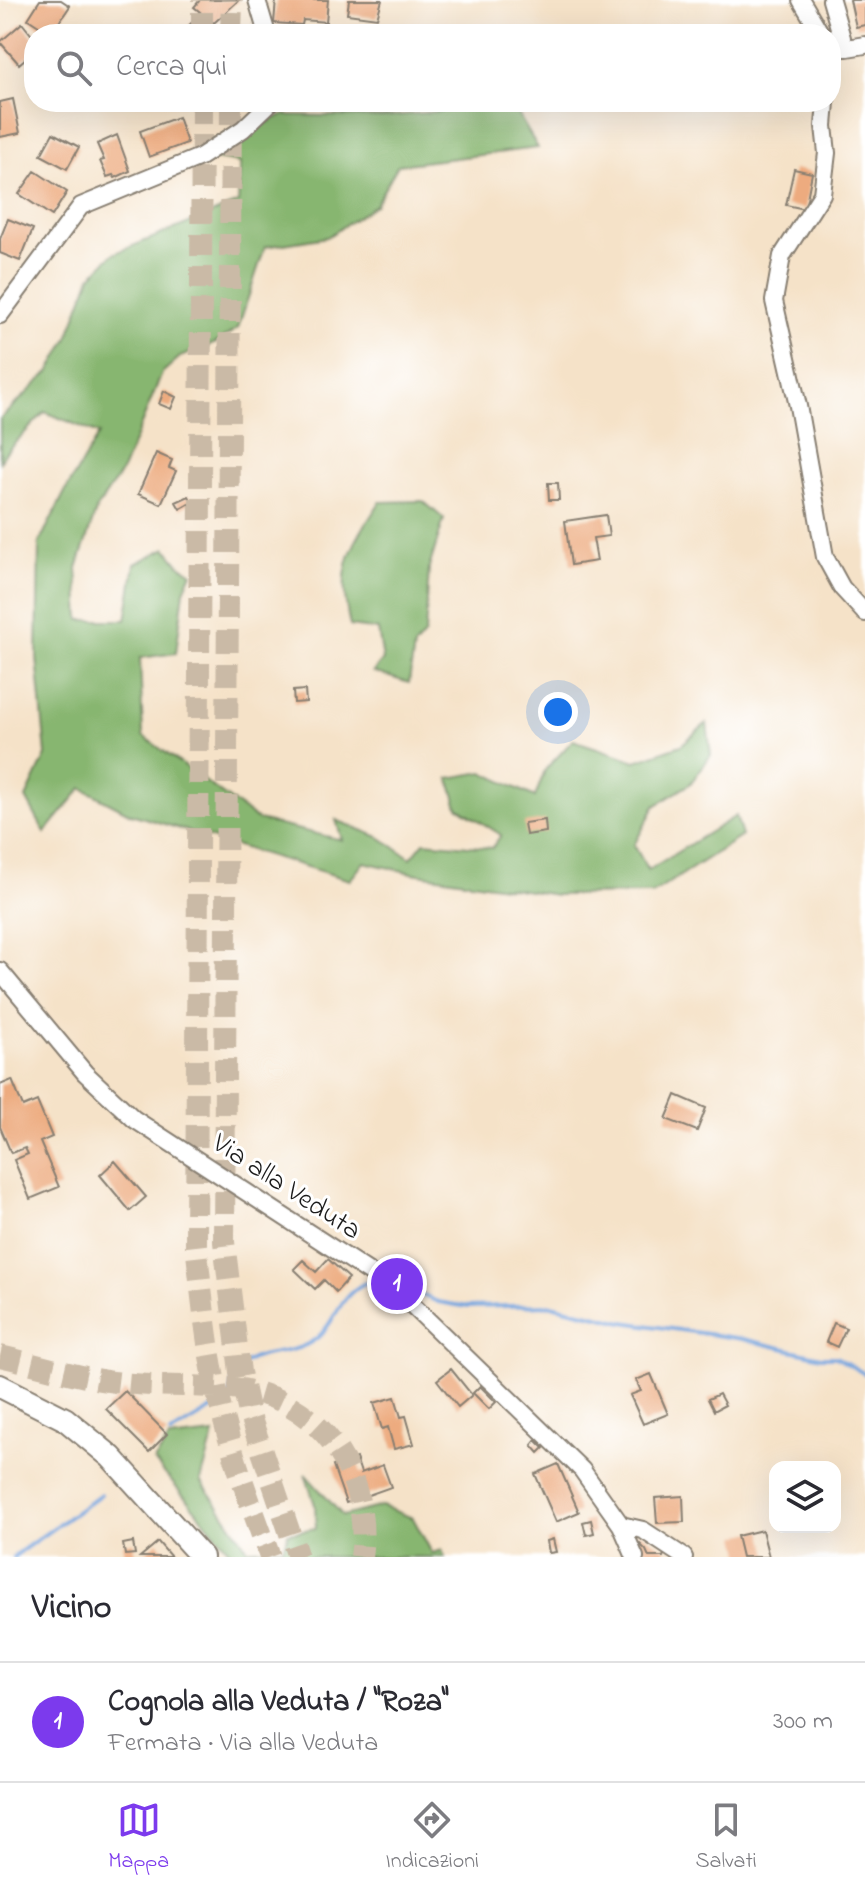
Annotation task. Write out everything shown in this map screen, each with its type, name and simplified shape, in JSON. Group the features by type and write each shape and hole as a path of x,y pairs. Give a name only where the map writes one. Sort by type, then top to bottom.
{"highway":[{"path":"0,1386 65,1419 111,1457 202,1557"}],"street":[{"path":"257,0 264,24"},
{"path":"801,0 815,24"},
{"path":"831,0 838,24"},
{"path":"841,47 865,45"},
{"path":"0,315 81,206 200,157 243,129 261,112"},
{"path":"825,112 827,153 822,194 782,256 774,301 798,406 825,557 842,588 865,613"},
{"name":"Via alla Veduta","path":"0,971 85,1073 134,1119 392,1287 409,1302 582,1470 621,1525 635,1557"},
{"path":"621,1525 643,1530 684,1557"}],"green space":[{"path":"432,112 517,112 538,148 398,165 375,205 327,237 265,247 238,328 216,343 180,357 162,373 122,471 97,508 77,568 80,620 126,620 135,564 166,548 179,564 192,573 184,591 176,653 140,658 143,736 258,820 342,840 336,820 379,837 411,858 424,842 492,848 501,835 458,807 449,778 483,772 535,797 545,770 573,740 636,761 681,745 707,723 711,755 690,784 655,806 634,845 648,870 736,816 742,836 652,894 556,895 412,873 364,862 350,880 131,814 82,788 45,833 26,798 46,755 37,658 39,543 99,434 45,412 0,462 0,419 50,371 68,338 91,276 113,254 238,203 240,163 199,156 282,115 382,117"},
{"path":"423,501 444,519 429,568 425,634 414,647 409,683 373,672 383,660 378,630 350,626 345,574 353,547 380,502"},
{"path":"214,1434 201,1481 248,1549 283,1548 288,1533 316,1528 315,1505 305,1474 343,1516 382,1506 413,1518 432,1553 442,1550 445,1557 235,1557 154,1461 169,1439"}],"building":[{"path":"40,0 61,0 70,6 58,24 36,24 28,19"},
{"path":"200,0 239,0 214,23 194,7"},
{"path":"276,0 328,0 326,22 303,20 302,24 274,23"},
{"path":"349,0 382,0 377,18 347,14"},
{"path":"850,0 865,0 865,25 856,27"},
{"path":"22,23 24,60 19,64 0,42"},
{"path":"13,99 20,133 0,137 0,102"},
{"path":"178,117 187,143 149,157 140,131"},
{"path":"53,133 79,147 67,169 41,155"},
{"path":"117,135 130,171 115,178 113,175 107,177 97,144"},
{"path":"794,169 812,173 805,209 786,205"},
{"path":"35,171 67,192 52,216 19,194"},
{"path":"8,219 33,229 20,261 0,253 0,239"},
{"path":"164,391 176,397 171,409 159,404"},
{"path":"156,453 172,460 169,468 176,471 161,504 138,494"},
{"path":"548,483 558,483 559,500 549,500"},
{"path":"189,496 192,502 180,509 176,502"},
{"path":"606,515 609,536 593,538 597,561 571,565 565,521"},
{"path":"305,690 306,702 294,703 293,691"},
{"path":"545,820 546,832 526,835 524,823"},
{"path":"12,1080 23,1107 37,1101 52,1137 40,1142 59,1187 30,1199 14,1160 28,1154 25,1148 11,1153 0,1127 0,1085"},
{"path":"676,1095 706,1108 697,1131 666,1119"},
{"path":"115,1161 146,1197 130,1211 100,1175"},
{"path":"328,1259 349,1278 336,1292 324,1280 315,1289 294,1269 303,1260 316,1272"},
{"path":"834,1323 846,1328 837,1347 826,1342"},
{"path":"451,1369 472,1395 458,1407 437,1380"},
{"path":"651,1374 668,1414 643,1424 630,1395 641,1391 636,1380"},
{"path":"480,1386 496,1402 489,1409 473,1393"},
{"path":"125,1391 167,1434 149,1452 106,1409"},
{"path":"719,1394 725,1405 714,1411 708,1399"},
{"path":"395,1397 401,1417 406,1416 414,1444 394,1449 388,1427 382,1429 374,1403"},
{"path":"536,1440 544,1448 539,1453 532,1445"},
{"path":"356,1458 361,1473 383,1465 391,1487 346,1503 333,1466"},
{"path":"558,1464 579,1512 556,1522 535,1474"},
{"path":"683,1496 684,1522 657,1523 655,1498"},
{"path":"591,1520 594,1533 586,1535 583,1522"},
{"path":"762,1530 769,1557 742,1557 737,1536"},
{"path":"640,1533 666,1550 663,1557 649,1557 636,1540"},
{"path":"553,1539 556,1552 549,1553 547,1541"},
{"path":"133,1542 135,1554 125,1555 123,1544"},
{"path":"158,1542 171,1557 140,1557"}],"waterway":[{"path":"170,1434 229,1399 235,1376 245,1363 264,1355 296,1349 317,1338 348,1295 365,1283"},
{"path":"412,1291 438,1302 468,1307 551,1305 623,1322 743,1339 821,1357 836,1357 865,1374"},
{"path":"13,1557 101,1494"}],"tunnel":[{"path":"202,0 202,24"},
{"path":"231,24 232,0"},
{"path":"202,112 196,1245 210,1356 222,1413 240,1475 270,1557"},
{"path":"231,112 224,1242 240,1372 249,1413 298,1557"},
{"path":"0,1356 107,1381 240,1389 269,1396 295,1409 318,1426 336,1448 349,1472 358,1499 362,1527 361,1557"}],"place":[{"name":"Cognola alla Veduta / \"Roza\"","path":"397,1284"}]}
